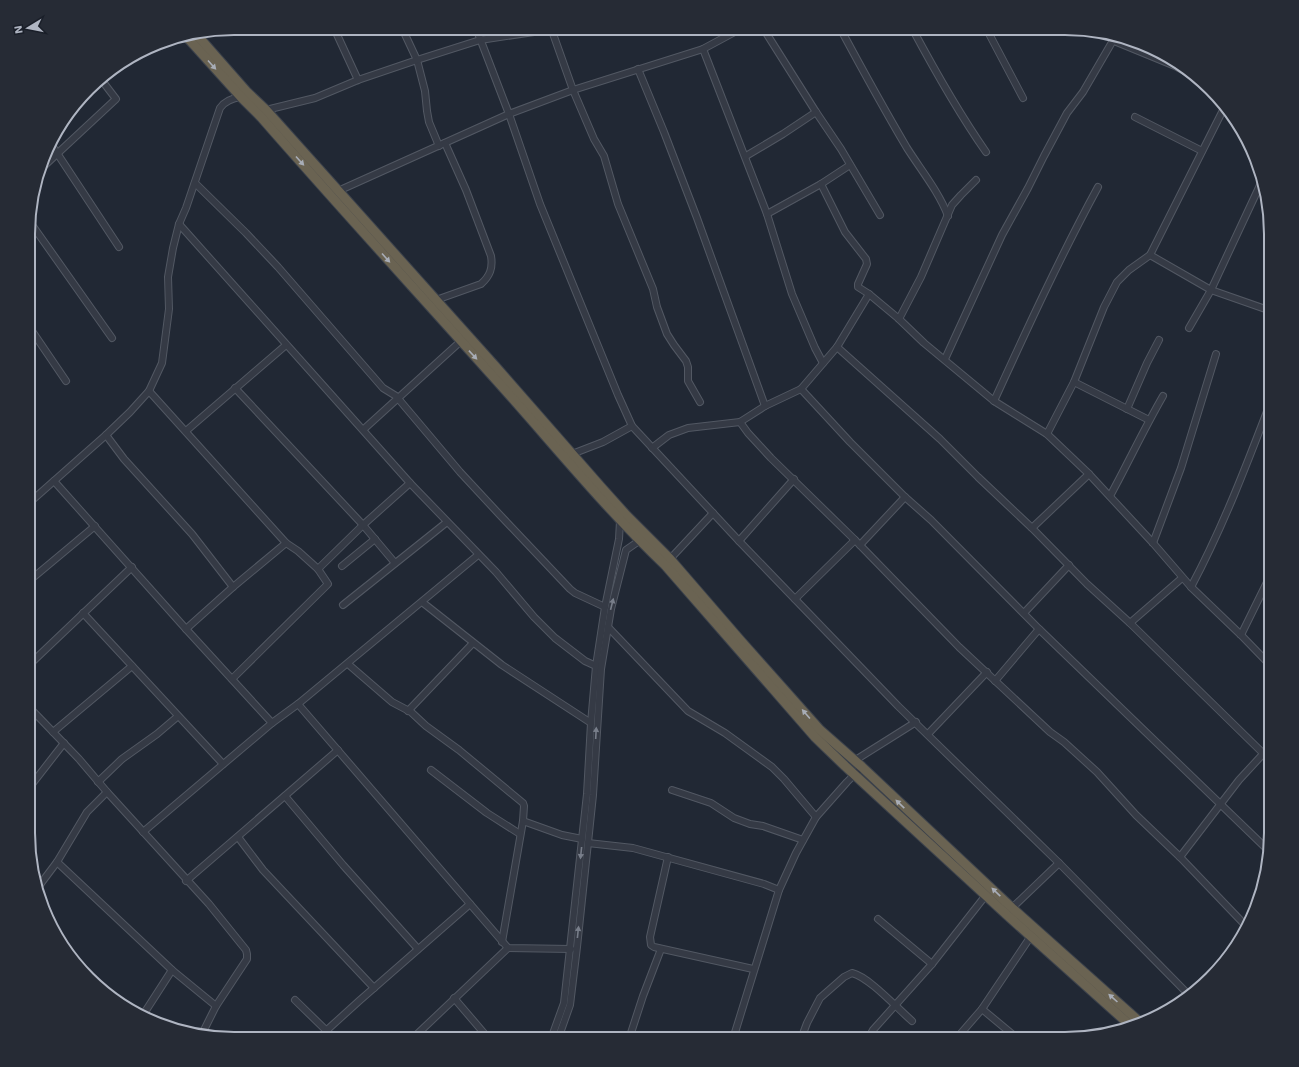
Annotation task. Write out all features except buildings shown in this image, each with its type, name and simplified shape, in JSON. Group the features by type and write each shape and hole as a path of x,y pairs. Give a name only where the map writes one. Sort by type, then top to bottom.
{"highway":[{"path":"200,38 436,300 627,516 670,558 707,607 815,737 1126,1022"},
{"path":"190,40 261,117 620,521 740,640 820,730 862,767 1012,908 1136,1019"}],"street":[{"path":"337,35 358,80"},
{"path":"405,35 417,60 425,91 429,122 466,190 492,256 490,273 481,284 436,300"},
{"path":"478,35 510,114 540,204 632,426 795,599 1185,991"},
{"path":"266,110 315,98 358,80 480,40 513,35"},
{"path":"555,35 573,90 594,139 604,156 618,204 653,289 657,307 667,334 686,361 688,367 688,381 700,402"},
{"path":"338,191 510,114 573,90 704,49 729,35"},
{"path":"767,35 841,149 880,215"},
{"path":"844,35 874,92 935,191 948,216"},
{"path":"916,35 960,114 986,152"},
{"path":"990,35 1023,98"},
{"path":"945,359 1002,235 1067,114 1083,92 1114,41"},
{"path":"704,49 767,214 792,294 823,363"},
{"path":"638,69 692,204 765,406"},
{"path":"49,161 116,98 104,83"},
{"path":"35,498 106,435 149,391 162,363 168,309 168,278 179,224 195,183 220,108 223,104 241,97"},
{"path":"746,156 816,112"},
{"path":"1047,434 1074,382 1104,307 1117,282 1129,270 1150,255 1222,112"},
{"path":"1135,116 1202,151"},
{"path":"54,149 119,247"},
{"path":"767,214 821,184 850,165"},
{"path":"899,319 921,277 952,205 976,180"},
{"path":"195,183 278,267 383,388 397,398 460,472 570,589 575,594 605,607"},
{"path":"821,184 845,232 866,259 867,264 858,287 869,294 899,319 924,344 945,359 994,401 1047,434 1110,496 1153,542 1191,588 1264,659"},
{"path":"994,401 1030,322 1084,212 1098,188"},
{"path":"1189,328 1211,290 1259,189"},
{"path":"179,224 364,429 410,483 478,555 484,559 534,617 555,638 585,661 596,666"},
{"path":"35,229 112,338"},
{"path":"1150,255 1211,290 1264,307"},
{"path":"652,448 669,435 688,428 740,422 765,406 801,389 837,347 869,294"},
{"path":"35,335 66,381"},
{"path":"1127,409 1147,363 1159,340"},
{"path":"364,429 461,341"},
{"path":"186,431 286,344"},
{"path":"837,347 940,438 978,478 1032,528 1087,584 1130,623 1263,754 1248,769 1180,857"},
{"path":"1153,542 1181,468 1216,354"},
{"path":"1074,382 1149,420"},
{"path":"235,388 363,525 395,563"},
{"path":"801,389 850,442 905,497 931,520 1024,613 1038,629 1264,846"},
{"path":"149,391 286,543 298,551 318,569 328,584 232,679"},
{"path":"1110,496 1163,396"},
{"path":"1191,588 1211,549 1240,482 1264,419"},
{"path":"740,422 771,458 860,545 959,647 1050,732 1064,742 1097,772 1136,815 1180,857 1242,922"},
{"path":"572,454 602,442 632,426"},
{"path":"106,435 124,459 192,534 233,586"},
{"path":"1032,528 1089,474"},
{"path":"739,541 794,479"},
{"path":"54,481 272,723"},
{"path":"318,569 363,525 410,483"},
{"path":"860,545 905,497"},
{"path":"670,558 713,513"},
{"path":"554,1032 564,1003 587,794 590,723 596,666 605,607 619,539 620,521"},
{"path":"343,605 447,522"},
{"path":"35,576 95,526"},
{"path":"342,566 375,539"},
{"path":"795,599 855,540"},
{"path":"560,1032 570,1005 593,795 601,669 610,609 626,550 639,541"},
{"path":"186,629 233,586 286,543"},
{"path":"143,832 272,723 348,664 478,555"},
{"path":"1024,613 1069,565"},
{"path":"35,659 132,567"},
{"path":"1130,623 1182,578"},
{"path":"1241,635 1264,588"},
{"path":"422,602 508,669 590,723"},
{"path":"83,613 177,717 223,764"},
{"path":"608,627 688,711 725,733 772,767 816,817"},
{"path":"995,681 1038,629"},
{"path":"408,711 473,643"},
{"path":"348,664 392,702 411,712 426,726 459,750 524,806 523,821 502,942"},
{"path":"53,732 132,666"},
{"path":"928,734 987,672"},
{"path":"298,704 508,948"},
{"path":"35,713 64,743 186,881 209,904 246,950 247,959 216,1006 204,1029"},
{"path":"98,782 122,759 157,734 177,717"},
{"path":"854,761 916,722"},
{"path":"35,780 64,743"},
{"path":"186,881 338,750"},
{"path":"734,1032 779,890 802,840 816,817 862,767"},
{"path":"431,770 487,813 520,834"},
{"path":"672,790 711,803 734,818 750,824 763,826 802,840"},
{"path":"42,882 57,862 87,812 106,792"},
{"path":"285,796 418,949"},
{"path":"523,821 562,835 582,839"},
{"path":"238,837 263,870 374,988"},
{"path":"588,843 633,848 764,884 779,890"},
{"path":"668,857 649,942 651,945 661,949 754,969"},
{"path":"57,862 172,970 216,1006"},
{"path":"1012,908 1059,863"},
{"path":"872,1032 932,964 986,895"},
{"path":"295,1000 327,1030 470,904"},
{"path":"878,919 932,964"},
{"path":"962,1032 982,1009 1031,936"},
{"path":"419,1032 508,948 571,949"},
{"path":"631,1032 661,949"},
{"path":"146,1011 172,970"},
{"path":"804,1032 820,998 848,974 852,973 861,976 912,1021"},
{"path":"454,998 482,1032"},
{"path":"982,1009 1010,1032"}]}
